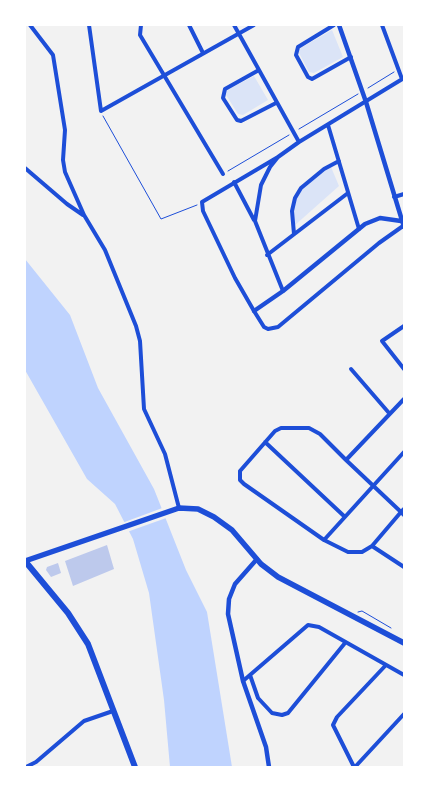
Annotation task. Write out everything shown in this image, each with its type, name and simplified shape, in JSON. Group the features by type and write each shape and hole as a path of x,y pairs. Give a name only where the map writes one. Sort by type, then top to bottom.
{"highway":[{"path":"25,561 68,613 88,644 135,767"}],"main road":[{"path":"25,561 172,510 179,508 198,509 214,517 232,530 257,559 278,577 404,643"}],"street":[{"path":"30,25 53,55 65,130 63,160 65,172 84,216 105,250 136,326 140,341 144,409 165,454 179,508"},
{"path":"89,25 101,111 254,25"},
{"path":"141,25 140,35 223,174"},
{"path":"188,25 204,53"},
{"path":"234,25 299,142"},
{"path":"334,25 298,47 296,55 308,77 312,79 351,58"},
{"path":"339,25 366,102 404,227 379,243 278,327 268,329 254,311 203,211 202,202 278,157 299,142 366,102 403,79 382,25"},
{"path":"259,70 225,89 223,98 236,120 241,121 276,103"},
{"path":"328,125 359,229"},
{"path":"255,221 261,185 278,157"},
{"path":"294,234 292,211 295,198 301,188 324,169 339,161"},
{"path":"25,168 84,216"},
{"path":"234,182 255,221 283,291"},
{"path":"267,255 348,193"},
{"path":"394,197 404,194"},
{"path":"254,311 283,291 359,229 380,218 401,221"},
{"path":"404,326 382,341 404,369"},
{"path":"351,369 389,413"},
{"path":"346,460 404,398"},
{"path":"281,428 309,428 320,434 403,512 372,546 362,552 348,552 324,540 240,480 239,476 243,467 265,442 281,428"},
{"path":"265,442 345,517"},
{"path":"324,540 404,452"},
{"path":"372,546 404,566"},
{"path":"257,559 235,584 229,599 228,614 243,681 266,747 269,767"},
{"path":"243,681 308,625 318,627 404,674"},
{"path":"250,675 258,698 272,713 282,715 288,713 345,643"},
{"path":"386,665 337,717 333,725 354,767 404,714"},
{"path":"26,767 36,762 84,721 113,711"},
{"path":"36,762 38,767"}],"path":[{"path":"223,174 398,69"},
{"path":"101,111 161,219 202,202"}],"shaded area":[{"path":"332,30 343,57 314,73 309,72 299,53 299,49"},
{"path":"254,76 268,100 243,115 238,114 226,95 227,90"},
{"path":"331,167 339,186 294,226 294,209 298,194 307,183"}],"water":[{"path":"25,259 70,315 98,388 154,489 186,570 207,612 232,767 170,767 164,700 149,593 133,539 115,504 87,479 25,370"}],"pier":[{"path":"165,507 169,517 127,532 122,523"}],"building":[{"path":"107,545 114,569 73,586 65,561"},
{"path":"58,563 61,573 51,577 46,570 47,567"}]}
